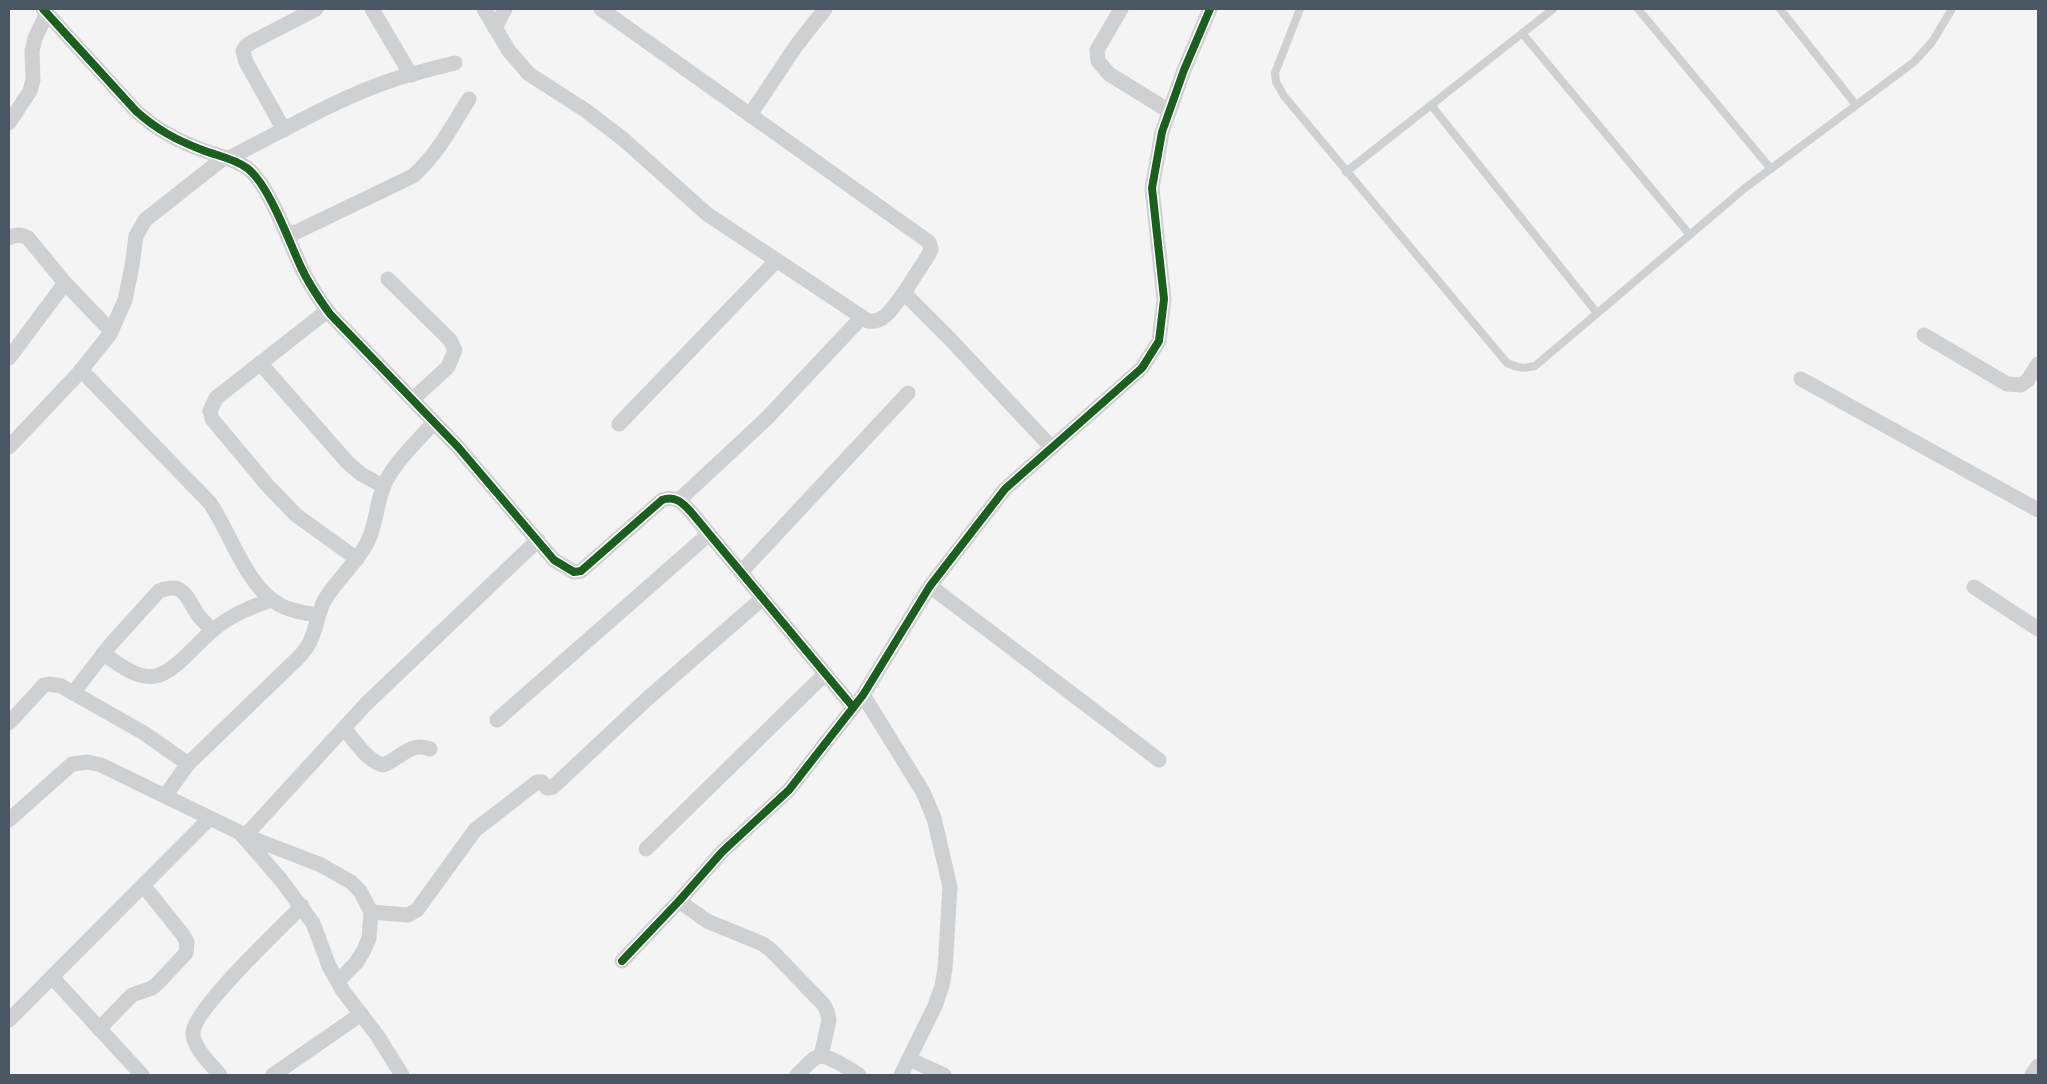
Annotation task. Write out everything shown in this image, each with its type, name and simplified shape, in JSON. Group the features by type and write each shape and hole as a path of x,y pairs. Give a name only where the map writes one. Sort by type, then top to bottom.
{"street":[{"path":"284,130 246,62 243,51 252,42 316,9"},
{"path":"372,9 411,75"},
{"path":"484,9 509,51 530,74 585,110 623,140 707,214 868,321 879,321 886,316 904,293 929,254 930,245 928,242 601,9"},
{"path":"495,28 505,9"},
{"path":"750,115 796,46 825,9"},
{"path":"1122,9 1097,50 1098,61 1109,74 1169,111"},
{"path":"622,961 722,852 789,790 862,695 930,586 1005,489 1142,368 1159,341 1164,299 1152,188 1162,132 1184,70 1210,9"},
{"path":"9,123 30,90 33,80 32,51 45,11 149,124 167,136 227,158 248,168 259,180 288,236 301,267 327,311 434,422 554,560 574,572 582,571 662,500 668,498 679,500 853,707"},
{"path":"9,447 81,370 112,331 125,300 136,236 139,229 151,215 227,158 346,99 387,82 455,63"},
{"path":"288,236 412,176 424,166 436,151 469,99"},
{"path":"9,238 23,235 28,238 65,283 112,331"},
{"path":"619,424 776,261"},
{"path":"388,279 450,340 455,350 448,367 413,399"},
{"path":"9,358 65,283"},
{"path":"904,293 1052,448"},
{"path":"327,311 216,398 210,411 212,419 268,486 296,515 357,559"},
{"path":"679,500 765,420 862,317"},
{"path":"1924,335 2007,384 2021,386 2028,380 2038,364"},
{"path":"260,363 348,463 361,474 383,486"},
{"path":"81,370 210,504 222,521 247,570 260,590 271,600 282,606 318,615"},
{"path":"1801,379 2038,510"},
{"path":"741,572 908,393"},
{"path":"165,796 188,764 297,660 311,639 318,615 330,592 357,559 372,532 383,486 395,468 434,422"},
{"path":"497,720 709,534"},
{"path":"243,833 366,704 538,540"},
{"path":"930,586 1159,760"},
{"path":"73,694 103,654 159,591 168,587 177,588 184,593 198,614 212,630"},
{"path":"1974,587 2038,629"},
{"path":"371,912 408,915 418,910 464,844 485,821 537,782 542,782 547,788 553,787 647,699 763,598"},
{"path":"103,654 131,672 145,676 156,676 169,670 212,630 232,616 271,600"},
{"path":"646,849 825,674"},
{"path":"9,723 44,685 61,686 144,733 188,764"},
{"path":"862,695 923,792 934,818 950,887 945,970 942,986 935,1006 901,1075"},
{"path":"344,728 368,756 375,762 383,765 413,747 421,746 430,749"},
{"path":"9,820 72,764 79,762 101,765 210,818 336,872 360,891 371,912 369,938 364,950 356,963 338,981"},
{"path":"9,1020 210,818"},
{"path":"243,833 302,906 313,923 329,966 402,1075"},
{"path":"99,1029 132,995 152,988 158,983 186,953 188,948 183,935 143,886"},
{"path":"679,901 707,921 763,944 824,1005 829,1020 821,1056"},
{"path":"220,1075 193,1040 192,1031 196,1020 221,989 302,906"},
{"path":"52,977 142,1075"},
{"path":"273,1075 361,1014"},
{"path":"797,1075 816,1057 821,1056 831,1059 859,1075"},
{"path":"909,1059 944,1075"},
{"path":"2032,1075 2038,1066"}],"lane":[{"path":"1300,9 1275,73 1276,82 1284,96 1507,363 1518,368 1535,366 1771,168 1914,62 1932,42 1952,9"},
{"path":"1346,172 1553,9"},
{"path":"1638,9 1771,168"},
{"path":"1780,9 1856,104"},
{"path":"1522,33 1690,234"},
{"path":"1431,105 1597,313"}],"cycle path":[{"path":"43,9 144,118 177,139 237,162 255,175 270,199 307,278 330,314 458,447 554,560 574,572 581,571 662,500 675,499 691,512 853,707"},
{"path":"622,961 722,852 789,790 863,695 930,586 1005,489 1142,368 1159,341 1164,299 1152,188 1162,132 1184,70 1210,9"}]}
